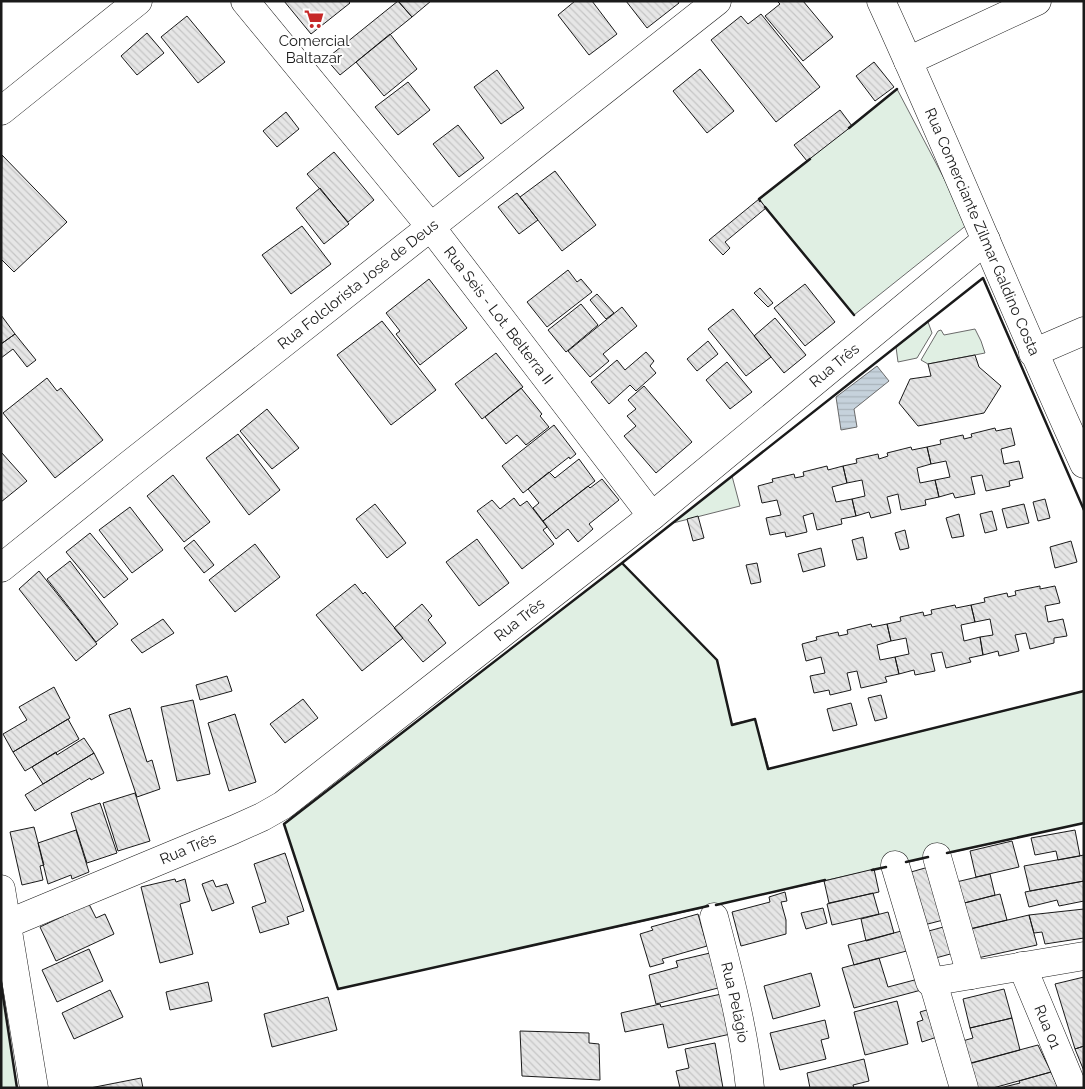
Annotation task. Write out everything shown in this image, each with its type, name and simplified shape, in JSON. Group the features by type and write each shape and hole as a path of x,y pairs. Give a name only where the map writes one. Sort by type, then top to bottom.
{"street":[{"path":"1,111 138,1"},
{"name":"Rua Seis - Lot. Belterra II","path":"245,1 430,226 652,516"},
{"name":"Rua Folclorista José de Deus","path":"1,568 430,226 717,1"},
{"name":"Rua Comerciante Zilmar Galdino Costa","path":"881,1 986,240 1033,353 1084,464"},
{"path":"908,61 1037,1"},
{"name":"Rua Três","path":"8,924 262,817 283,804 652,516 986,240"},
{"path":"1033,353 1084,331"},
{"path":"937,857 971,975"},
{"path":"896,865 964,1088"},
{"path":"1,889 34,1088"},
{"name":"Rua Pelágio","path":"714,917 736,1003 750,1088"},
{"path":"932,982 1084,956"},
{"name":"Rua 01","path":"1022,966 1073,1088"}],"green space":[{"path":"897,89 968,224 854,315 759,199"},
{"path":"928,322 932,333 917,358 898,362 896,347"},
{"path":"975,329 985,353 928,364 921,360 938,331 941,330 944,335"},
{"path":"732,476 740,506 673,523"},
{"path":"622,563 717,660 732,724 755,719 769,769 1084,691 1084,823 338,989 284,824"},
{"path":"1,983 17,1088 1,1088"}],"shaded area":[{"path":"877,366 889,381 854,409 857,427 841,430 836,397"}],"building":[{"name":"Comercial Baltazar","path":"284,1 348,1 350,3 311,34"},
{"path":"398,1 431,1 412,17"},
{"path":"398,1 412,17 340,75 326,59"},
{"path":"575,1 592,1 617,34 589,55 558,15"},
{"path":"626,1 678,1 679,3 647,28"},
{"path":"777,1 803,1 833,37 803,61 765,16 780,4"},
{"path":"761,14 820,87 776,122 711,40 741,16 748,24"},
{"path":"187,16 225,62 198,83 161,37"},
{"path":"147,33 164,53 137,75 121,56"},
{"path":"390,34 417,69 384,96 356,62"},
{"path":"874,62 894,87 875,101 856,76"},
{"path":"700,69 734,111 707,133 673,91"},
{"path":"497,70 524,108 501,124 474,87"},
{"path":"408,82 430,110 398,135 375,107"},
{"path":"840,110 852,126 807,161 794,145"},
{"path":"286,112 299,129 277,147 263,131"},
{"path":"458,125 484,158 459,177 433,144"},
{"path":"334,152 374,200 348,222 307,174"},
{"path":"2,155 67,222 14,272 1,259"},
{"path":"555,171 596,225 562,251 520,197"},
{"path":"320,188 349,224 324,244 296,208"},
{"path":"517,193 538,220 519,234 498,207"},
{"path":"759,199 766,208 725,242 730,248 723,255 709,240"},
{"path":"302,226 331,264 291,294 262,255"},
{"path":"568,270 577,282 581,279 592,292 547,327 527,302"},
{"path":"429,279 467,328 420,365 396,334 400,331 386,313"},
{"path":"805,284 835,322 805,346 774,308"},
{"path":"760,288 773,303 768,307 754,293"},
{"path":"597,294 614,313 606,319 590,300"},
{"path":"581,304 598,325 566,352 548,330"},
{"path":"622,307 637,326 603,354 609,361 590,377 568,351"},
{"path":"733,309 771,357 746,376 708,329"},
{"path":"1,315 15,334 1,344"},
{"path":"775,318 806,355 784,373 754,336"},
{"path":"382,321 436,390 391,425 337,355"},
{"path":"15,334 36,360 27,367 13,349 1,358 1,344"},
{"path":"708,341 718,354 697,371 687,359"},
{"path":"646,352 654,361 650,366 656,373 636,391 630,385 609,404 591,382 617,360 625,370"},
{"path":"496,353 523,387 482,419 455,384"},
{"path":"975,355 979,367 1001,386 984,413 918,426 899,403 910,379 931,376 928,364"},
{"path":"727,362 752,392 730,409 706,380"},
{"path":"47,378 57,391 61,388 103,440 55,478 3,413"},
{"path":"644,386 692,442 656,473 624,436 636,426 627,416 636,409 628,400"},
{"path":"521,388 542,414 540,416 549,427 526,445 517,435 506,444 485,417"},
{"path":"267,409 299,448 272,469 240,431"},
{"path":"554,425 576,454 570,459 569,457 523,493 502,466"},
{"path":"995,428 996,431 1011,428 1015,445 1001,449 1004,464 1019,461 1023,478 1009,481 1010,486 986,491 982,475 971,477 975,494 955,498 953,493 939,497 935,480 950,477 946,461 931,464 927,447 941,444 940,440 963,435 964,439 972,437 971,434"},
{"path":"238,434 280,490 249,515 206,458"},
{"path":"911,447 912,450 927,447 931,464 917,468 920,483 935,480 939,497 925,500 926,505 901,510 898,494 887,497 891,513 871,518 869,512 856,516 852,499 865,496 862,480 847,483 843,466 857,463 856,459 878,454 879,459 888,456 887,453"},
{"path":"1,452 27,481 1,502"},
{"path":"579,459 595,481 543,521 533,508 539,503 528,489 549,472 555,478"},
{"path":"827,466 828,470 843,466 847,483 832,487 836,502 852,499 856,516 841,519 842,524 817,530 813,513 803,516 807,532 786,537 785,532 770,535 766,518 781,515 777,500 762,503 758,486 773,482 772,479 794,474 795,478 804,476 803,472"},
{"path":"173,475 210,522 184,542 147,496"},
{"path":"602,479 619,500 589,524 593,529 578,542 568,529 556,539 543,521 588,486 590,488"},
{"path":"514,498 520,506 527,501 547,527 543,530 554,544 522,569 477,511 492,500 500,509"},
{"path":"1045,499 1050,518 1038,521 1033,502"},
{"path":"375,504 406,543 387,558 356,519"},
{"path":"1024,504 1029,523 1007,528 1002,509"},
{"path":"130,507 163,550 132,573 99,530"},
{"path":"992,511 997,530 985,533 980,514"},
{"path":"959,514 964,536 952,538 946,518"},
{"path":"698,516 704,538 693,541 687,519"},
{"path":"905,530 909,548 900,550 895,533"},
{"path":"90,533 128,579 104,598 66,552"},
{"path":"863,537 867,558 857,560 852,540"},
{"path":"477,539 509,583 479,606 446,562"},
{"path":"194,540 214,565 204,573 184,548"},
{"path":"1071,541 1077,562 1055,568 1050,547"},
{"path":"255,544 280,577 235,612 209,580"},
{"path":"821,548 825,566 803,572 798,554"},
{"path":"70,561 118,624 96,642 47,579"},
{"path":"757,563 761,582 751,584 746,565"},
{"path":"39,571 97,644 76,661 19,589"},
{"path":"355,584 363,594 365,592 403,638 362,671 316,615"},
{"path":"1040,586 1040,589 1055,586 1060,603 1045,606 1048,622 1063,619 1067,636 1054,638 1054,643 1030,649 1026,633 1015,635 1019,651 999,656 998,651 983,655 980,637 993,635 990,619 975,622 971,605 985,602 984,598 1007,593 1008,597 1016,595 1015,591"},
{"path":"422,604 432,616 428,620 446,643 423,662 394,628"},
{"path":"955,605 956,608 971,605 975,622 961,625 964,641 980,637 983,655 969,658 971,662 946,668 942,652 931,654 935,671 915,675 914,670 899,674 895,657 909,654 906,638 891,641 887,624 901,621 900,617 923,612 924,616 932,614 931,610"},
{"path":"163,619 174,633 142,653 131,640"},
{"path":"871,624 872,627 887,624 891,641 877,645 880,660 895,657 899,674 885,677 887,682 861,688 857,671 847,673 851,690 830,695 829,690 814,693 810,676 825,673 821,657 806,661 802,644 817,640 816,637 838,632 839,636 848,634 847,630"},
{"path":"227,676 232,691 200,700 196,685"},
{"path":"54,687 70,718 13,752 3,734 27,720 19,707"},
{"path":"881,695 887,718 875,721 868,698"},
{"path":"303,699 318,718 285,743 270,724"},
{"path":"193,700 210,774 177,781 161,707"},
{"path":"851,703 857,725 833,731 827,709"},
{"path":"130,708 147,762 152,760 160,789 137,797 109,715"},
{"path":"235,714 256,782 229,791 208,723"},
{"path":"68,719 79,739 25,771 13,752"},
{"path":"84,738 94,753 43,784 32,767 56,752 57,755"},
{"path":"94,753 104,773 91,780 90,778 35,811 25,795"},
{"path":"135,793 150,841 118,851 103,803"},
{"path":"100,803 117,853 87,863 71,813"},
{"path":"34,827 44,865 40,866 43,880 22,885 10,832"},
{"path":"76,830 89,872 72,879 71,875 48,884 38,843"},
{"path":"1075,830 1080,856 1058,860 1056,851 1035,855 1031,838"},
{"path":"1012,841 1019,867 976,877 970,851"},
{"path":"285,853 304,911 287,917 289,924 260,933 252,907 266,902 254,864"},
{"path":"1084,855 1084,881 1030,891 1024,866"},
{"path":"932,866 947,919 924,925 911,872"},
{"path":"874,869 879,892 829,903 824,881"},
{"path":"990,874 995,895 957,905 952,883"},
{"path":"175,879 176,882 185,879 190,901 180,904 193,954 160,963 141,887"},
{"path":"213,880 216,887 227,884 234,903 212,911 202,884"},
{"path":"1084,881 1084,901 1059,906 1057,900 1029,907 1025,892"},
{"path":"785,892 787,901 781,902 786,920 786,934 741,946 732,912 770,902 769,897"},
{"path":"873,893 879,914 832,925 827,904"},
{"path":"1000,894 1007,920 971,929 964,903"},
{"path":"89,904 96,918 105,914 114,934 56,961 40,927"},
{"path":"823,908 827,923 806,929 801,913"},
{"path":"1084,909 1084,938 1045,944 1042,932 1034,933 1029,915"},
{"path":"888,912 894,933 866,941 861,919"},
{"path":"698,914 707,946 662,959 664,963 650,967 640,934 653,930 651,927"},
{"path":"1029,915 1037,945 973,959 965,930"},
{"path":"947,926 954,953 932,959 925,932"},
{"path":"909,929 914,949 854,965 848,945"},
{"path":"89,949 103,981 57,1002 42,970"},
{"path":"710,953 718,988 656,1004 649,975 678,967 676,961"},
{"path":"879,958 888,987 922,978 925,989 854,1008 842,968"},
{"path":"811,973 820,1006 773,1019 764,986"},
{"path":"1084,977 1084,1046 1075,1049 1055,984"},
{"path":"208,982 212,1001 170,1010 166,992"},
{"path":"1004,989 1012,1018 970,1028 963,999"},
{"path":"110,990 123,1017 74,1039 62,1013"},
{"path":"726,993 735,1033 668,1048 663,1024 625,1032 621,1013 660,1004 661,1007"},
{"path":"328,997 337,1030 272,1047 264,1014"},
{"path":"897,1001 908,1044 865,1055 854,1012"},
{"path":"930,1009 937,1037 922,1042 917,1022 923,1020 920,1012"},
{"path":"1012,1018 1020,1050 965,1065 959,1042 973,1038 970,1028"},
{"path":"825,1020 829,1038 821,1040 826,1059 780,1070 770,1033"},
{"path":"520,1031 589,1033 589,1043 599,1044 600,1080 522,1076"},
{"path":"715,1043 723,1088 680,1088 676,1071 689,1068 685,1049"},
{"path":"1038,1045 1051,1072 993,1088 976,1088 967,1064"},
{"path":"1084,1046 1084,1071 1075,1049"},
{"path":"864,1059 869,1081 853,1085 854,1088 810,1088 807,1073"},
{"path":"1051,1072 1058,1088 1000,1088 1020,1083 1019,1081"},
{"path":"141,1078 143,1088 90,1088"}],"wall":[{"path":"849,128 897,89"},
{"path":"760,201 759,199 810,159"},
{"path":"765,207 854,315"},
{"path":"622,563 983,278 1084,510"},
{"path":"708,906 338,989 284,824 622,563 717,660 732,725 755,719 768,769 1084,691"},
{"path":"947,853 1084,823"},
{"path":"906,862 928,857"},
{"path":"872,870 886,867"},
{"path":"716,905 825,880"},
{"path":"1,983 17,1088"}],"place":[{"name":"Comercial Baltazar","path":"314,19"}]}
